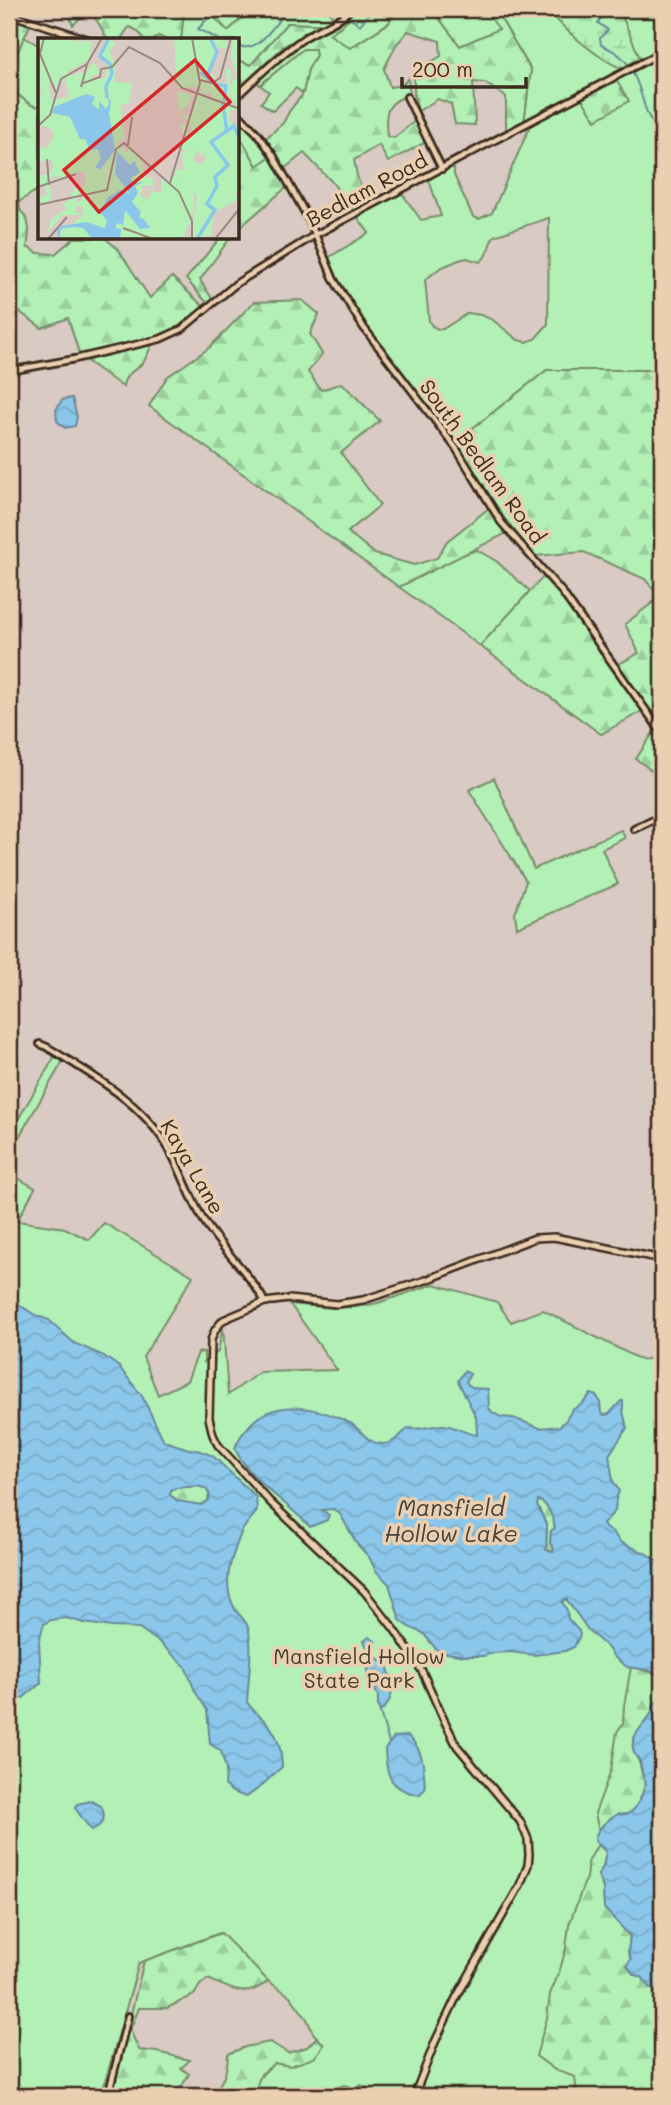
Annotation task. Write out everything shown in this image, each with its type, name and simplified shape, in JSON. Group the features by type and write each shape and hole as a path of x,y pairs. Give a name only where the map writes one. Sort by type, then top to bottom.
{"street":[{"path":"240,94 283,53 347,12"},
{"path":"9,14 84,38"},
{"name":"Bedlam Road","path":"9,371 91,356 160,339 181,328 237,283 315,234 662,52"},
{"path":"407,97 442,169"},
{"name":"South Bedlam Road","path":"240,116 273,155 315,234 334,280 377,347 456,448 501,522 562,592 662,733"},
{"path":"634,829 662,816"},
{"name":"Kaya Lane","path":"40,1044 115,1091 156,1128 205,1223 251,1279 265,1302"},
{"path":"414,2096 456,1998 520,1885 528,1865 528,1839 516,1814 457,1746 422,1671 378,1608 364,1591 270,1502 221,1449 213,1435 209,1418 211,1340 223,1320 265,1302 289,1299 337,1304 363,1300 426,1280 535,1238 554,1237 662,1259"},
{"path":"108,2096 128,2016"}],"green space":[{"path":"72,9 184,9 181,38 143,38 129,27 121,38 107,38 90,15 85,13 73,25"},
{"path":"184,9 213,9 210,13 228,31 251,9 327,9 336,22 331,25 287,23 251,65 240,61 240,38 181,38"},
{"path":"213,9 251,9 228,31 210,13"},
{"path":"353,9 348,19 329,34 350,48 389,23 394,9 432,9 460,46 499,29 484,9 495,9 531,70 524,122 506,132 506,97 485,83 473,82 475,125 455,124 451,104 438,99 418,111 414,94 414,72 441,56 440,41 408,31 396,45 384,69 390,87 402,85 408,79 410,95 396,101 388,109 387,136 394,138 416,120 426,142 388,162 379,145 354,160 367,203 353,211 332,182 304,153 284,169 265,139 283,123 303,94 308,70 316,55 315,49 303,49 260,85 256,81 288,51 340,21"},
{"path":"355,9 394,9 390,22 350,48 328,34 340,27"},
{"path":"432,9 484,9 500,29 460,46"},
{"path":"495,9 662,9 662,370 547,370 455,442 369,331 328,258 369,233 356,215 401,192 421,220 441,216 429,180 451,166 473,217 479,219 492,213 534,117 524,122 531,70","holes":["549,218 548,324 535,339 527,342 518,340 493,320 468,313 443,329 438,329 429,321 425,280 440,268 459,260 467,258 480,262 494,236"]},
{"path":"550,9 619,9 640,58 622,68 614,64 571,34"},
{"path":"9,16 31,23 9,70"},
{"path":"287,23 330,25 284,46 240,87 240,61 251,65"},
{"path":"24,37 38,45 38,107 31,105 9,88 9,70"},
{"path":"315,48 316,55 308,70 303,94 296,88 273,111 261,103 269,92 260,85 303,49"},
{"path":"616,80 629,101 596,120 582,99"},
{"path":"9,88 31,105 38,107 38,189 19,202 29,227 27,247 38,253 55,254 72,240 107,240 118,249 150,298 172,277 204,307 185,323 163,335 80,356 68,318 42,328 9,304"},
{"path":"240,119 253,131 271,156 257,166 240,136"},
{"path":"240,136 257,166 271,156 288,186 240,227"},
{"path":"218,240 229,240 200,280 213,300 208,304 186,279"},
{"path":"302,300 319,314 310,334 322,354 308,372 321,390 342,383 380,421 341,453 380,505 348,532 375,554 414,565 437,558 447,541 488,509 507,533 399,587 149,406 167,377 209,348 254,302"},
{"path":"152,345 144,361 128,375 123,387 84,359"},
{"path":"547,370 662,370 662,728 617,665 639,653 625,624 660,597 645,579 584,552 535,556 505,519 455,442"},
{"path":"477,550 496,561 530,591 480,646 399,587 461,555"},
{"path":"543,577 562,597 644,710 601,734 480,646"},
{"path":"657,727 662,736 662,778 636,759"},
{"path":"494,778 534,869 621,830 625,838 602,849 618,884 517,928 515,914 526,881 469,790"},
{"path":"55,1056 63,1061 9,1154 9,1135"},
{"name":"Mansfield Hollow State Park","path":"9,1173 35,1188 17,1221 65,1228 89,1240 104,1223 193,1276 143,1357 158,1395 187,1381 198,1353 204,1352 204,1362 218,1352 223,1327 228,1395 260,1372 337,1370 290,1304 332,1308 357,1307 378,1303 434,1284 497,1302 511,1322 543,1310 641,1360 662,1356 662,2096 381,2096 361,2085 355,2090 341,2086 331,2096 253,2096 260,2077 275,2063 283,2065 324,2045 313,2033 307,2019 290,1996 268,1981 220,1933 139,1963 101,2096 9,2096"},
{"path":"176,1488 206,1488 209,1494 208,1501 199,1505 179,1501 170,1495"},
{"path":"537,1501 543,1502 552,1514 555,1528 551,1531 550,1543 553,1552 546,1550 547,1526"},
{"path":"631,1667 662,1674 662,1700 654,1703 650,1715 634,1738 634,1753 646,1783 634,1810 628,1815 611,1819 599,1832 595,1813 611,1770 617,1732 623,1723"},
{"path":"598,1844 606,1852 598,1875 603,1888 604,1907 630,1936 628,1952 631,1959 627,1965 633,1974 642,1977 662,1998 662,2096 574,2096 575,2077 555,2070 536,2056 547,2018 550,1994 566,1948 569,1925 586,1878 588,1862"},
{"path":"221,1933 268,1981 253,1990 238,1991 208,1979 194,1995 167,2008 139,2008 130,2030 139,2050 190,2060 181,2068 189,2074 176,2096 129,2093 126,2096 111,2096 144,1961"},
{"path":"317,2037 324,2045 314,2058 290,2066 275,2063 261,2074 253,2096 211,2096 224,2077 228,2054 270,2042 288,2053 307,2047"}],"water":[{"path":"72,398 77,417 75,426 65,428 57,421 56,410 62,400"},
{"path":"9,1298 35,1315 49,1320 74,1343 104,1356 119,1367 142,1396 164,1441 213,1456 256,1497 257,1511 242,1530 231,1560 228,1588 234,1607 249,1632 247,1702 277,1738 282,1767 246,1797 232,1792 225,1785 226,1770 221,1751 210,1744 207,1710 195,1691 185,1666 139,1628 112,1627 66,1618 51,1620 44,1624 39,1641 41,1683 23,1698 9,1697","holes":["197,1486 207,1490 209,1494 209,1500 201,1505 178,1501 170,1495 171,1490 176,1488"]},
{"name":"Mansfield Hollow Lake","path":"464,1371 470,1374 466,1382 469,1385 488,1389 489,1408 492,1412 540,1428 560,1426 572,1410 591,1394 597,1396 604,1415 609,1414 623,1401 627,1428 609,1455 613,1481 619,1491 615,1511 603,1524 620,1542 662,1564 662,1674 627,1667 614,1657 589,1631 566,1599 562,1602 568,1619 580,1635 574,1647 565,1651 534,1655 492,1653 484,1656 441,1652 423,1633 400,1620 389,1584 357,1544 340,1514 333,1509 322,1510 329,1515 327,1520 310,1527 250,1472 235,1449 249,1426 260,1417 284,1408 312,1409 325,1413 350,1423 372,1441 381,1444 393,1441 409,1428 439,1425 477,1435 476,1417 458,1381","holes":["538,1500 550,1511 554,1524 550,1543 553,1552 546,1550 547,1526 537,1505"]},
{"path":"369,1637 375,1641 375,1657 387,1664 391,1684 389,1702 380,1712 378,1696 367,1674 371,1656 364,1641"},
{"path":"662,1700 662,1998 642,1977 633,1974 627,1965 631,1959 628,1952 630,1936 604,1908 603,1888 598,1875 606,1852 595,1840 603,1825 618,1814 629,1813 640,1800 646,1783 634,1752 634,1738 653,1710 654,1704"},
{"path":"408,1736 420,1753 423,1767 425,1789 419,1795 396,1785 387,1767 385,1749 394,1737"},
{"path":"91,1801 101,1806 104,1817 101,1824 91,1830 75,1808 77,1804"}],"waterway":[{"path":"216,9 198,29 216,38"},
{"path":"240,46 254,45 260,41 289,9"},
{"path":"348,16 360,25 372,9"},
{"path":"604,9 598,23 608,30 600,38 601,45 617,53 629,66"},
{"path":"632,72 650,120 662,132"},
{"path":"380,1712 389,1743"}]}
